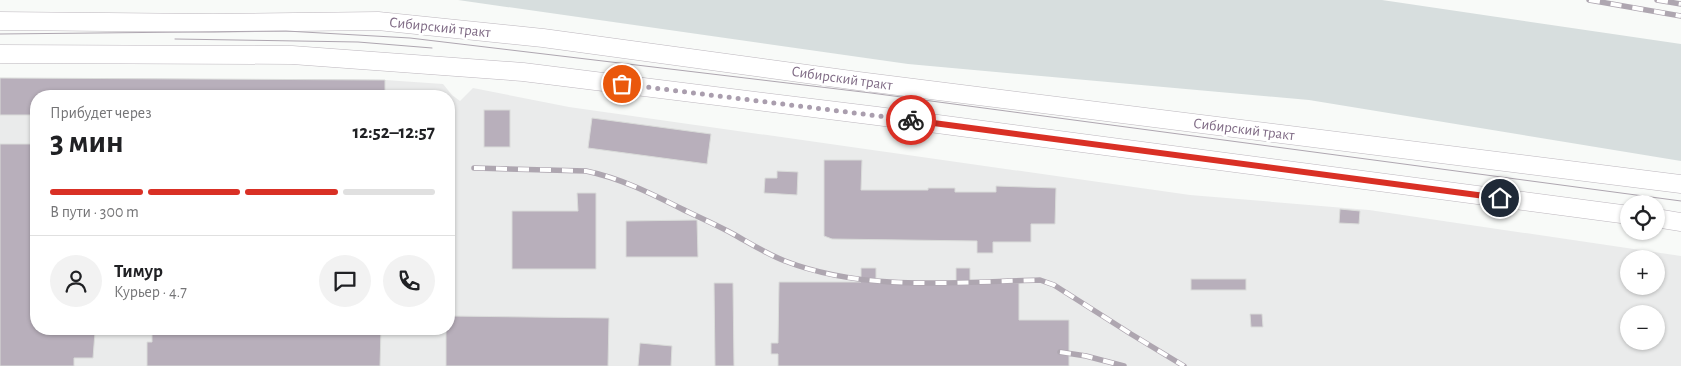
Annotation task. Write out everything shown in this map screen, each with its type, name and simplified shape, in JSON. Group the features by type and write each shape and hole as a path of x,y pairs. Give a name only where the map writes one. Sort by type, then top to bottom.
{"main road":[{"name":"Сибирский тракт","path":"0,21 213,23 378,21 543,38 858,81 1681,184"},
{"path":"0,54 292,55 523,72 887,117 1620,214"},
{"path":"1665,219 1681,222"}],"shaded area":[{"path":"458,0 1382,0 1681,44 1681,161 1309,100 908,64"},
{"path":"0,78 385,80 443,84 448,90 30,90 30,335 455,335 455,97 460,101 473,88 569,107 1190,195 1369,210 1640,250 1620,250 1620,295 1665,295 1665,254 1681,256 1681,366 0,366"}],"building":[{"path":"0,78 385,80 385,90 30,90 30,115 0,115"},
{"path":"484,110 510,110 510,147 484,147"},
{"path":"592,118 711,134 707,164 588,148"},
{"path":"0,144 30,144 30,335 95,335 93,358 74,358 74,366 0,366"},
{"path":"824,160 862,160 861,190 955,188 955,192 996,192 996,186 1056,188 1055,224 1031,224 1031,242 993,242 993,253 977,253 977,241 832,239 824,236"},
{"path":"777,171 798,172 797,195 764,193 765,178 777,178"},
{"path":"577,193 596,193 596,269 512,269 512,211 578,211"},
{"path":"1340,209 1360,211 1359,224 1339,223"},
{"path":"697,220 698,257 626,257 626,221"},
{"path":"861,268 876,268 876,282 956,283 956,268 970,268 970,283 1019,283 1019,320 1069,320 1069,366 778,366 778,354 771,354 771,343 778,343 779,282 861,282"},
{"path":"1191,279 1246,279 1246,290 1191,290"},
{"path":"714,283 733,283 734,366 715,366"},
{"path":"1250,314 1262,314 1263,327 1251,327"},
{"path":"455,316 609,318 608,366 446,366 446,335 455,335"},
{"path":"152,335 381,335 380,366 147,366 147,342 152,342"},
{"path":"640,343 672,346 671,366 638,366"}],"tram line":[{"path":"0,34 286,31 410,38 871,93 1681,201"},
{"path":"175,39 358,42 432,48"}],"railway":[{"path":"1589,0 1681,16"},
{"path":"1657,0 1681,4"},
{"path":"474,168 586,171 599,174 657,197 778,258 815,271 847,277 911,283 1040,280 1054,285 1184,366"},
{"path":"1060,352 1086,356 1124,366"}],"way so far":[{"path":"622,84 911,120"}],"route":[{"path":"911,120 1500,198"}]}
